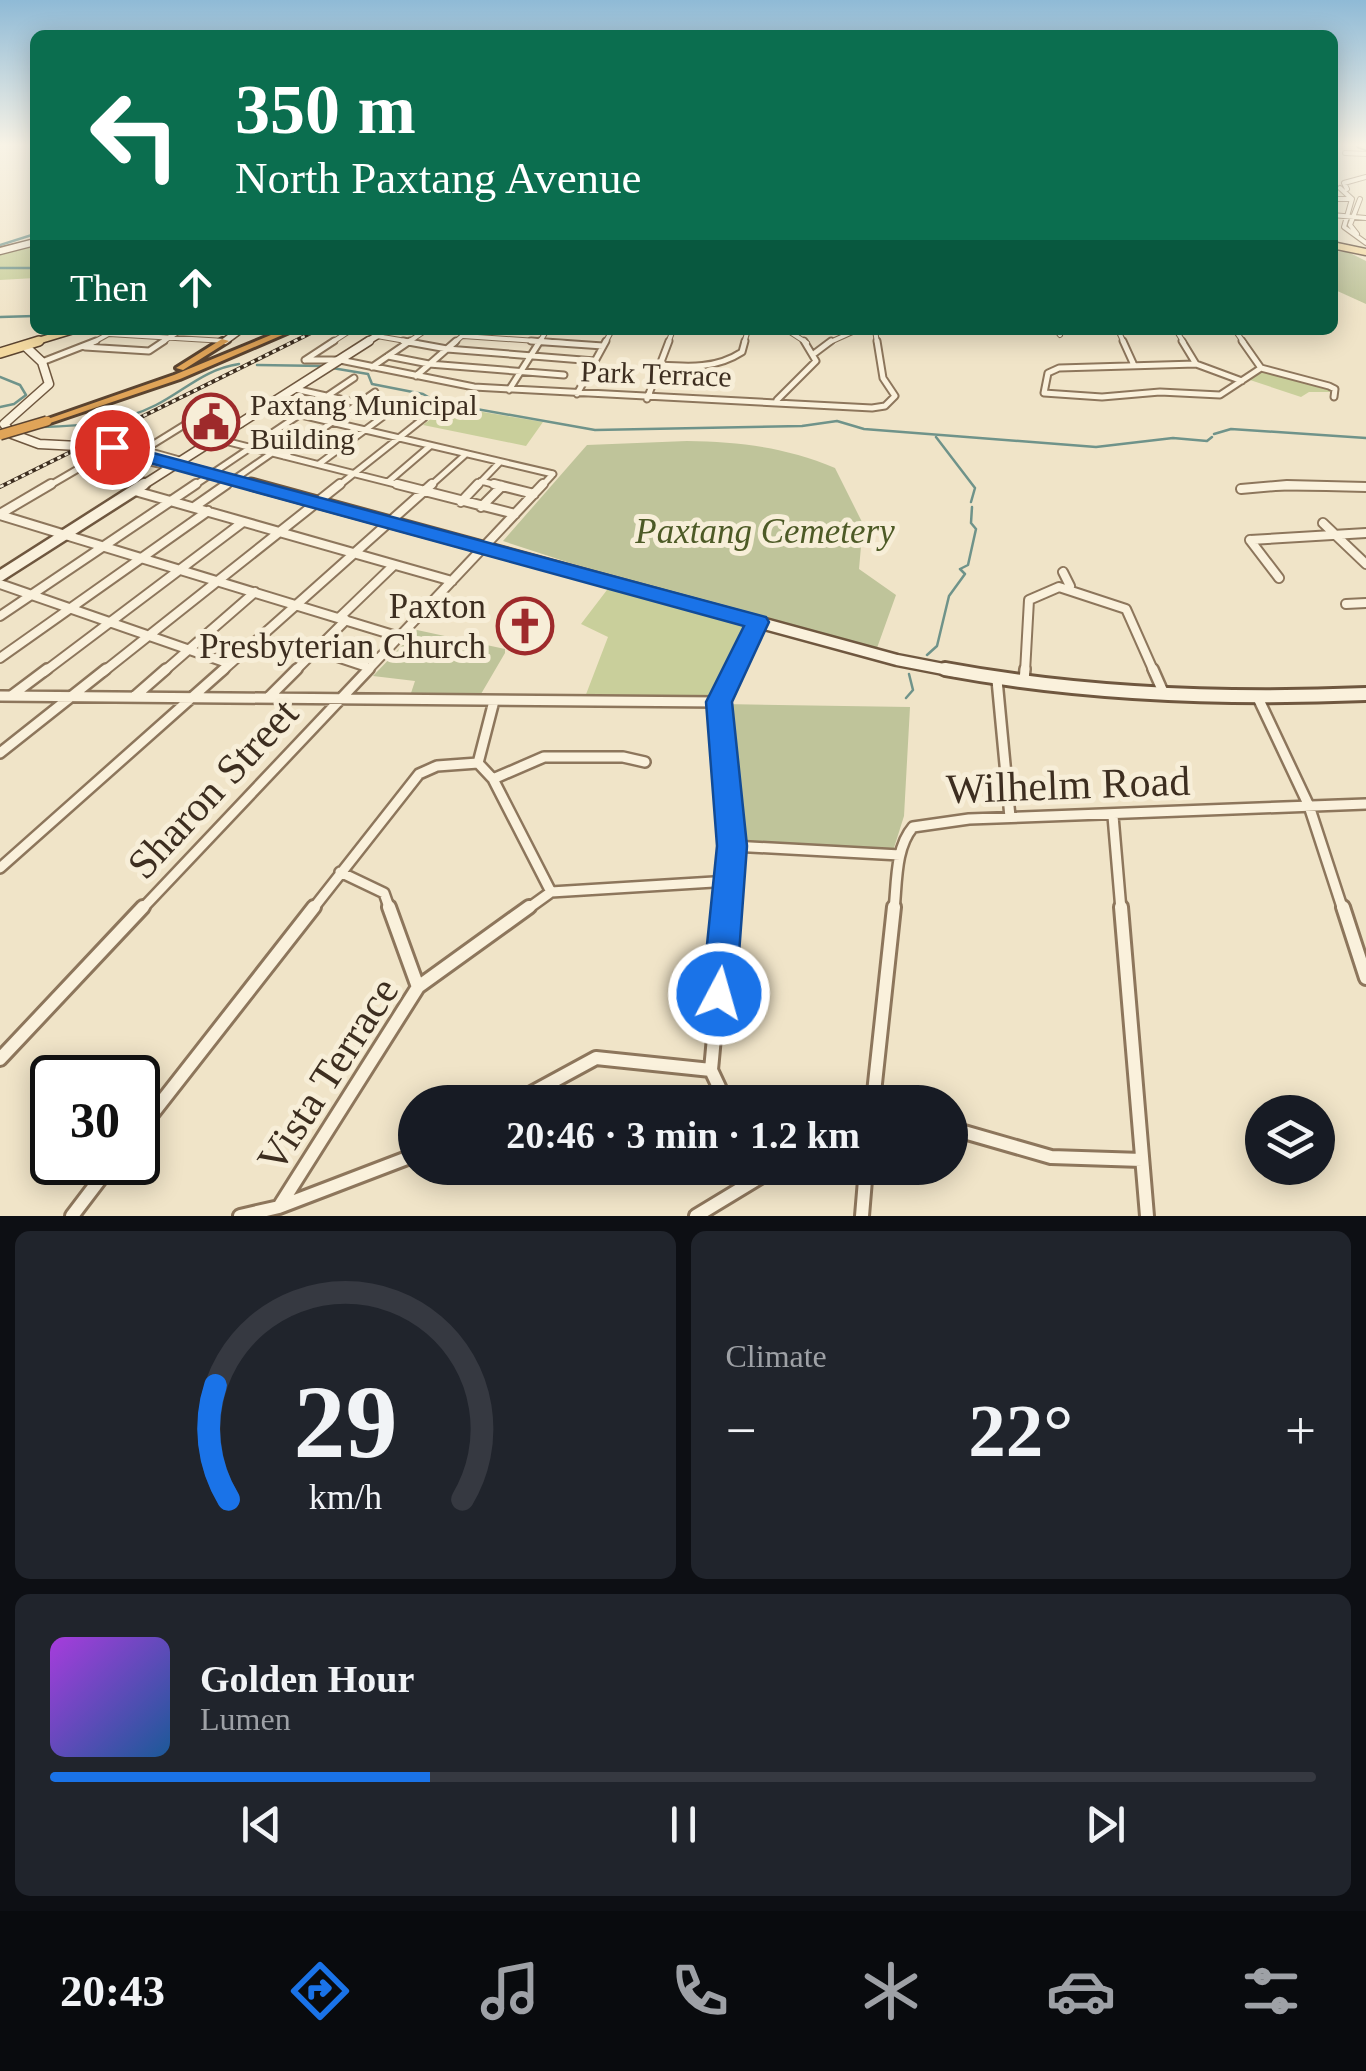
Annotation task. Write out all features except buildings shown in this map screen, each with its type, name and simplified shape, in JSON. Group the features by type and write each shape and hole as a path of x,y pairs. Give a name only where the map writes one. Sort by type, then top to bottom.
{"highway":[{"path":"45,419 268,335"},
{"path":"4,425 45,419 177,377 278,335"},
{"path":"138,387 187,365 225,341"}],"main road":[{"path":"0,251 30,244"},
{"path":"1338,246 1365,245"},
{"path":"0,353 59,335"},
{"path":"225,341 233,335"},
{"path":"0,580 377,336"},
{"path":"26,346 42,362 48,386 4,425 6,430 32,442 112,447 897,660 997,680 1166,698 1259,700 1366,694"}],"street":[{"path":"1351,202 1344,227 1365,245"},
{"path":"1362,202 1351,228 1365,245"},
{"path":"1338,215 1366,218"},
{"path":"42,362 106,335"},
{"path":"136,335 225,341"},
{"path":"84,347 149,352 175,335"},
{"path":"199,340 206,335"},
{"name":"Park Terrace","path":"343,335 305,360 340,360 509,390 647,399 776,400 872,408 894,402 896,396 883,378 876,335"},
{"path":"372,367 418,335"},
{"path":"509,390 544,335"},
{"path":"577,394 609,335"},
{"path":"647,399 671,335"},
{"path":"659,365 696,368 724,362 742,352 747,335"},
{"path":"794,335 816,352"},
{"path":"776,400 811,370 816,352 841,335"},
{"path":"1120,335 1133,362"},
{"path":"1179,335 1196,364"},
{"path":"1238,335 1261,368 1329,386 1335,389 1334,398"},
{"path":"377,336 446,349 595,361"},
{"path":"416,376 462,336 603,346"},
{"path":"388,356 429,364 564,375"},
{"path":"1242,381 1196,364 1133,362 1059,368 1046,376 1044,393 1084,397 1160,392 1220,395 1242,381 1261,368"},
{"path":"0,616 354,378"},
{"path":"0,753 424,418 295,389"},
{"path":"284,456 375,392"},
{"path":"267,407 500,462"},
{"path":"318,465 392,410"},
{"path":"144,450 202,414 241,424"},
{"path":"217,439 516,514"},
{"path":"126,444 174,464"},
{"path":"387,482 430,446"},
{"path":"0,515 107,452 174,464"},
{"path":"194,507 272,453"},
{"path":"0,868 466,454"},
{"path":"461,502 500,462"},
{"name":"Sharon Street","path":"0,1059 553,474 500,462"},
{"path":"482,481 534,494"},
{"path":"481,507 502,486"},
{"path":"1241,490 1366,487"},
{"path":"135,491 452,581"},
{"path":"0,658 208,512"},
{"path":"0,515 400,636"},
{"path":"5,696 244,522"},
{"path":"1323,523 1366,564"},
{"path":"1279,578 1250,540 1366,533"},
{"path":"267,698 394,564"},
{"path":"1063,572 1070,586 1088,598 1126,609 1166,698"},
{"path":"0,580 31,595 230,664"},
{"path":"1024,684 1029,600 1052,588 1070,586"},
{"path":"133,697 255,592"},
{"path":"1346,604 1366,603"},
{"path":"719,1085 712,1070 732,846 719,702 758,622"},
{"path":"316,650 370,668"},
{"path":"997,680 1010,817"},
{"path":"5,696 719,702"},
{"path":"1259,700 1310,806 1366,978"},
{"path":"478,763 494,701"},
{"path":"492,779 544,757 623,757 645,762"},
{"path":"478,763 492,779 550,892 730,882"},
{"path":"160,1104 419,774 437,766 478,763"},
{"name":"Wilhelm Road","path":"900,855 904,836 918,824 1366,804"},
{"path":"1113,816 1147,1216"},
{"path":"732,846 900,855 875,1085"},
{"path":"340,872 384,893 418,987"},
{"name":"Vista Terrace","path":"279,1206 418,987 550,892"},
{"path":"546,1085 596,1058 712,1070"},
{"path":"968,1133 1052,1157 1142,1160"},
{"path":"240,1216 279,1206 398,1161"},
{"path":"72,1216 96,1185"},
{"path":"696,1216 740,1185"},
{"path":"862,1216 865,1185"}],"green space":[{"path":"30,245 30,278 0,280 0,253"},
{"path":"1338,251 1366,261 1366,304 1338,291"},
{"path":"1262,371 1333,392 1309,392 1301,397 1250,380"},
{"path":"447,406 543,422 526,446 423,425"},
{"name":"Paxtang Cemetery","path":"687,441 762,447 835,468 863,524 859,569 896,595 877,648 503,541 587,445"},
{"path":"610,586 748,626 712,698 585,697 608,637 581,624"},
{"path":"417,630 505,649 505,653 481,694 411,693 415,681 373,676"},
{"path":"723,704 910,707 904,816 893,851 737,843 736,774"}],"waterway":[{"path":"0,245 30,236"},
{"path":"0,268 30,268"},
{"path":"0,317 30,316"},
{"path":"42,427 129,416 156,405 205,375 239,364"},
{"path":"257,365 324,366"},
{"path":"332,368 368,374 372,384 423,394 437,402 595,430 802,426 837,421 864,429 1096,447 1173,438 1207,441 1212,437"},
{"path":"0,377 20,385 26,395 14,404 0,407"},
{"path":"1214,434 1231,429 1366,438"},
{"path":"936,437 975,488 971,502"},
{"path":"927,655 937,646 949,596 965,574 960,569 968,565 976,529 971,523 972,507"},
{"path":"906,698 913,690 909,674"}],"railway":[{"path":"0,487 307,335"}],"place":[{"name":"Paxtang Municipal Building","path":"211,422"},
{"name":"Paxton Presbyterian Church","path":"525,626"}],"route":[{"path":"112,447 758,622 719,702 732,846 719,994"}]}
